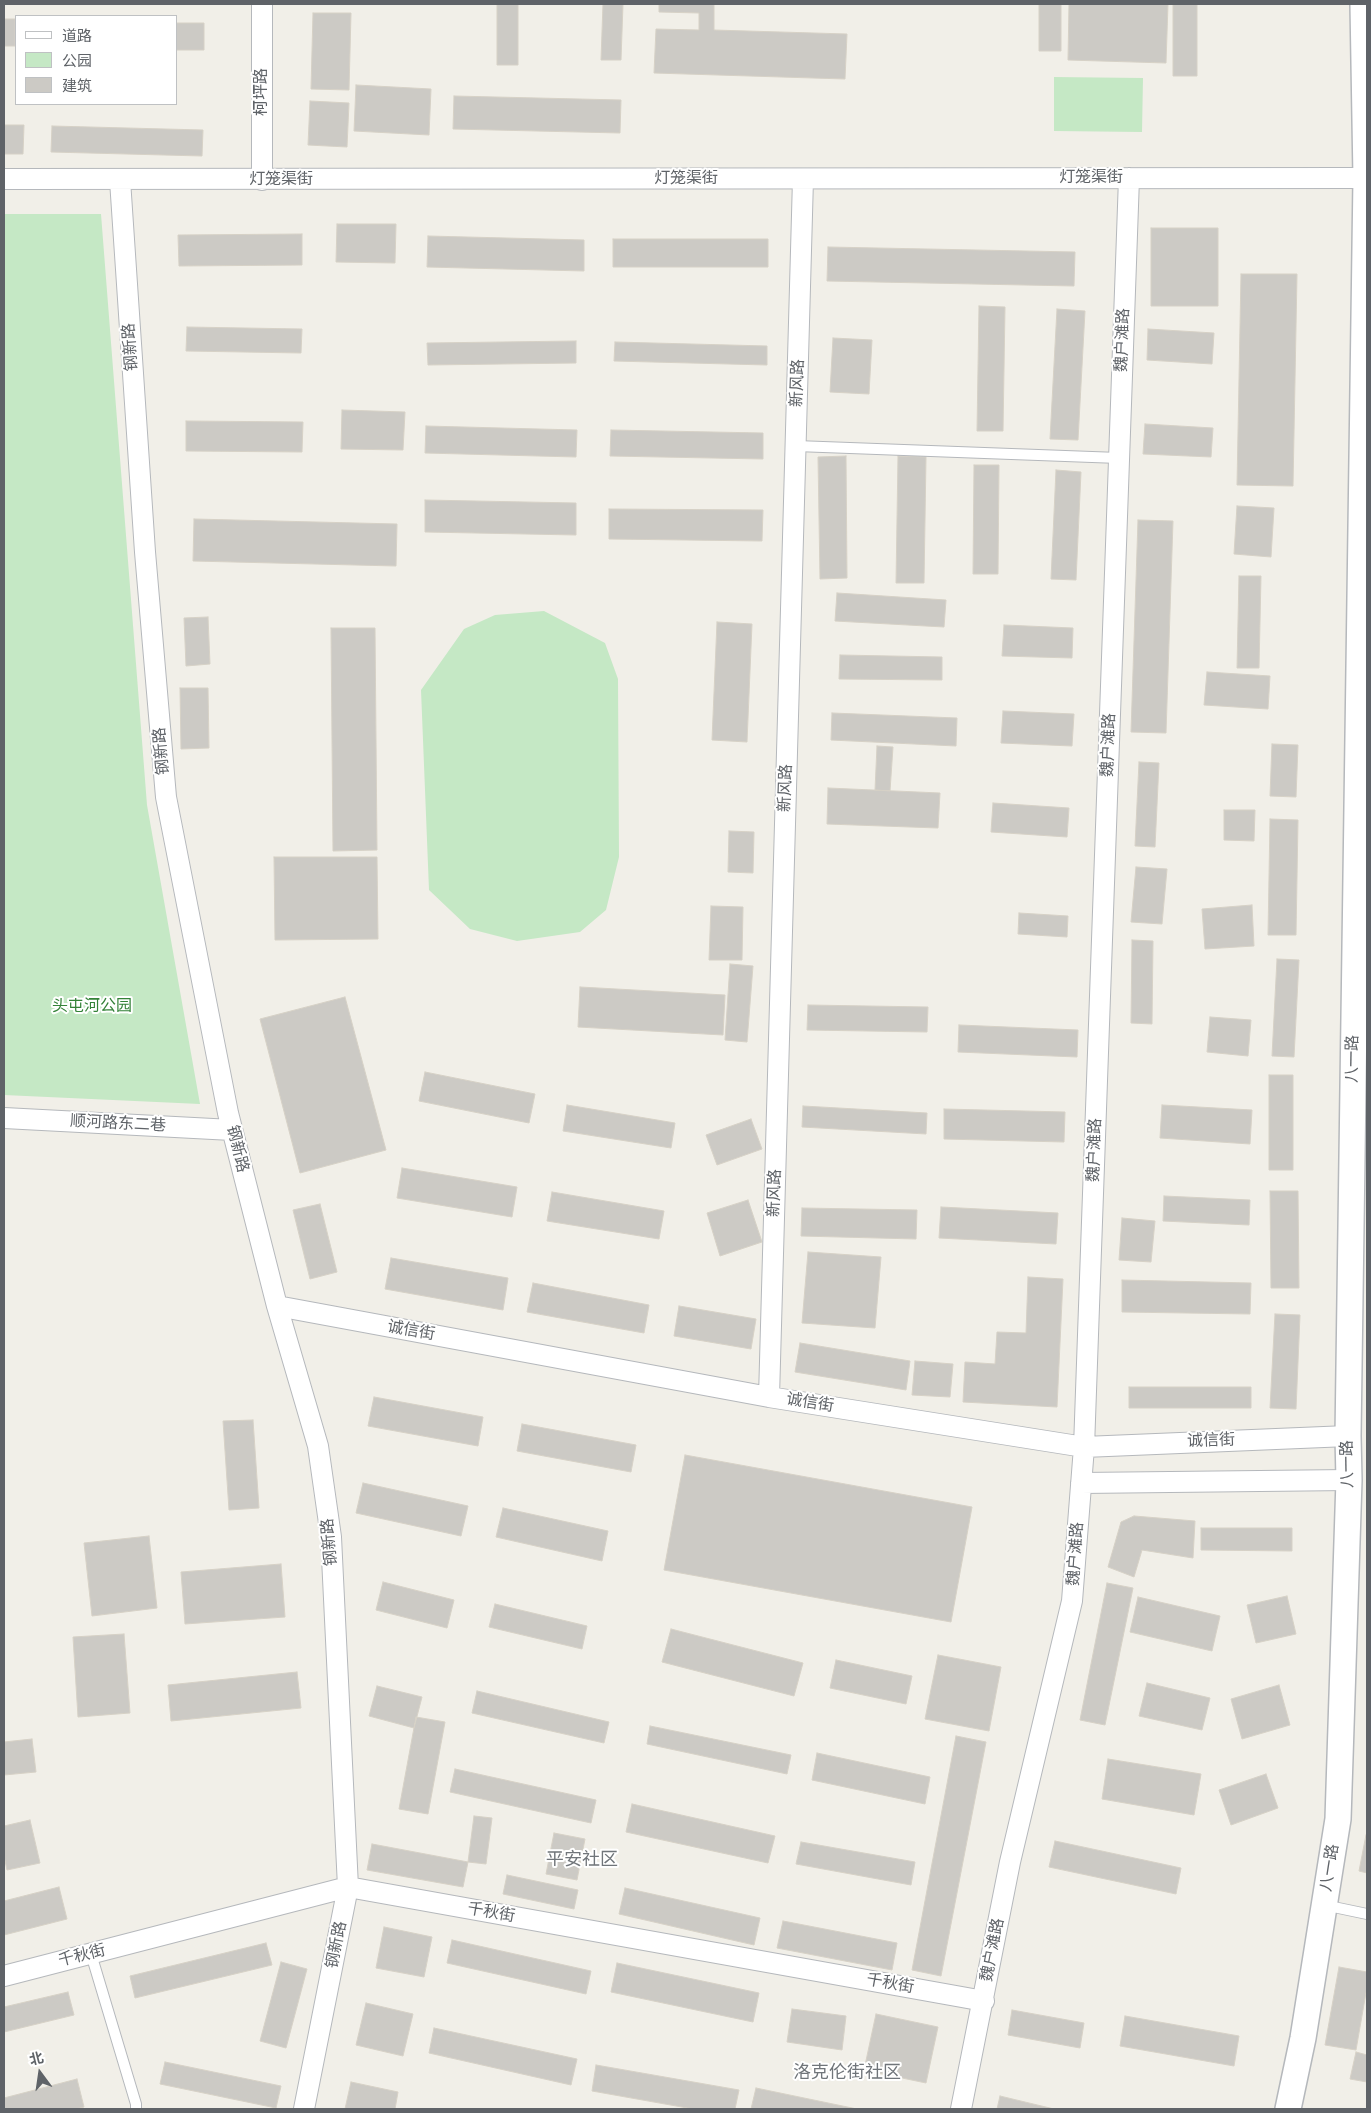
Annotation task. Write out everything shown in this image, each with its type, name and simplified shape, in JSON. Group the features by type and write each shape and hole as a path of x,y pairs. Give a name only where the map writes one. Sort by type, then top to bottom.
{"street":[{"name":"柯坪路","path":"262,4 262,180"},
{"name":"八一路","path":"1288,2109 1304,2038 1338,1819 1349,1480 1348,1436 1367,178 1363,4"},
{"name":"魏户滩路","path":"962,2109 1010,1862 1072,1601 1084,1447 1128,178"},
{"name":"灯笼渠街","path":"4,179 1367,178"},
{"name":"新风路","path":"769,1397 803,179"},
{"name":"钢新路","path":"120,180 145,552 166,797 232,1130 277,1306 318,1446 331,1537 348,1887 304,2109"},
{"name":"顺河路东二巷","path":"4,1118 232,1130"},
{"name":"诚信街","path":"277,1306 769,1397 1084,1447 1348,1436"},
{"path":"1081,1483 1349,1480"},
{"name":"千秋街","path":"4,1976 348,1887 984,2001"}],"lane":[{"path":"796,446 1119,458"},
{"path":"1324,1906 1367,1914"},
{"path":"92,1954 136,2109"}],"green space":[{"path":"1054,77 1143,78 1142,132 1054,131"},
{"name":"头屯河公园","path":"4,214 101,214 147,805 200,1104 4,1095"},
{"path":"544,611 605,643 618,679 619,857 606,910 580,932 517,941 470,929 429,890 421,690 464,629 495,615"}],"building":[{"path":"497,4 518,4 518,65 497,65"},
{"path":"603,4 623,4 621,60 601,60"},
{"path":"659,4 714,4 714,30 847,34 845,79 654,73 656,29 699,30 699,13 659,12"},
{"path":"1039,4 1061,4 1061,51 1039,51"},
{"path":"1069,4 1168,4 1166,63 1068,60"},
{"path":"1173,4 1197,4 1197,76 1173,76"},
{"path":"313,13 351,13 349,90 311,89"},
{"path":"4,19 15,19 15,46 4,46"},
{"path":"178,23 204,23 204,50 178,50"},
{"path":"356,85 431,89 429,135 354,131"},
{"path":"454,96 621,100 620,133 453,129"},
{"path":"310,101 349,103 347,147 308,145"},
{"path":"4,125 24,125 23,154 4,154"},
{"path":"52,126 203,130 202,156 51,152"},
{"path":"337,224 396,224 395,263 336,262"},
{"path":"1151,228 1218,228 1218,306 1151,306"},
{"path":"302,234 302,265 179,266 178,235"},
{"path":"428,236 584,240 584,271 427,267"},
{"path":"613,239 768,239 768,267 613,267"},
{"path":"828,247 1075,252 1074,286 827,281"},
{"path":"1241,274 1297,274 1293,486 1237,485"},
{"path":"979,306 1005,307 1003,431 977,431"},
{"path":"1057,309 1085,311 1078,440 1050,439"},
{"path":"187,327 302,329 301,353 186,351"},
{"path":"1148,329 1214,333 1212,364 1147,360"},
{"path":"833,338 872,340 869,394 830,392"},
{"path":"576,341 576,363 428,365 427,343"},
{"path":"615,342 767,346 767,365 614,361"},
{"path":"342,410 405,412 403,450 341,449"},
{"path":"186,421 303,422 302,452 186,451"},
{"path":"1145,424 1213,428 1211,457 1143,454"},
{"path":"426,426 577,430 576,457 425,453"},
{"path":"611,430 763,433 763,459 610,456"},
{"path":"846,456 847,578 820,579 818,457"},
{"path":"898,456 926,457 924,583 896,583"},
{"path":"974,465 999,465 998,574 973,574"},
{"path":"1056,470 1081,472 1076,580 1051,579"},
{"path":"425,500 576,503 576,535 425,532"},
{"path":"1237,506 1274,508 1271,557 1234,554"},
{"path":"609,509 763,510 762,541 609,539"},
{"path":"194,519 397,524 396,566 193,561"},
{"path":"1138,520 1173,521 1166,733 1131,732"},
{"path":"1239,576 1261,576 1259,668 1237,668"},
{"path":"837,593 946,600 944,627 835,621"},
{"path":"208,617 210,664 186,666 184,618"},
{"path":"717,622 752,624 747,742 712,740"},
{"path":"1004,625 1073,628 1072,658 1002,656"},
{"path":"331,628 375,628 377,850 333,851"},
{"path":"840,655 942,657 942,680 839,679"},
{"path":"1207,672 1270,676 1268,709 1204,705"},
{"path":"180,688 208,688 209,748 181,749"},
{"path":"1003,711 1074,714 1072,746 1001,743"},
{"path":"832,713 957,718 956,746 831,740"},
{"path":"1272,744 1298,745 1296,797 1270,796"},
{"path":"877,746 893,747 890,791 875,790"},
{"path":"1139,762 1159,763 1155,847 1135,846"},
{"path":"828,788 940,793 938,828 827,824"},
{"path":"993,803 1069,808 1067,837 991,832"},
{"path":"1224,810 1255,810 1254,841 1224,840"},
{"path":"1270,819 1298,820 1296,935 1268,935"},
{"path":"729,831 754,832 753,873 728,872"},
{"path":"274,857 377,857 378,939 275,940"},
{"path":"1136,867 1167,869 1162,924 1131,922"},
{"path":"1252,905 1254,946 1205,949 1202,909"},
{"path":"711,906 743,907 742,960 709,960"},
{"path":"1019,913 1068,916 1067,937 1018,934"},
{"path":"1132,940 1153,941 1152,1024 1131,1023"},
{"path":"1277,959 1299,960 1294,1057 1272,1056"},
{"path":"730,964 753,966 747,1042 725,1040"},
{"path":"580,987 725,995 723,1035 578,1027"},
{"path":"345,997 386,1150 300,1173 260,1019"},
{"path":"808,1005 928,1007 927,1032 807,1030"},
{"path":"1210,1017 1251,1020 1248,1056 1207,1052"},
{"path":"959,1025 1078,1030 1077,1057 958,1052"},
{"path":"425,1072 535,1094 529,1123 419,1101"},
{"path":"1269,1075 1293,1075 1293,1170 1269,1170"},
{"path":"567,1105 675,1123 671,1148 563,1131"},
{"path":"1162,1105 1252,1110 1250,1144 1160,1138"},
{"path":"803,1106 927,1113 926,1134 802,1127"},
{"path":"944,1109 1065,1112 1064,1142 944,1139"},
{"path":"751,1119 762,1149 717,1165 706,1135"},
{"path":"402,1168 517,1187 512,1217 397,1198"},
{"path":"1270,1191 1298,1191 1299,1288 1271,1288"},
{"path":"552,1192 664,1211 659,1239 547,1221"},
{"path":"1164,1196 1250,1200 1249,1225 1163,1221"},
{"path":"748,1200 762,1242 720,1256 707,1213"},
{"path":"320,1204 337,1272 310,1279 293,1210"},
{"path":"941,1207 1058,1213 1056,1244 939,1238"},
{"path":"802,1208 917,1210 916,1239 801,1236"},
{"path":"1122,1218 1155,1221 1151,1262 1119,1260"},
{"path":"808,1252 881,1257 875,1328 802,1323"},
{"path":"391,1258 508,1278 503,1310 385,1289"},
{"path":"1028,1277 1063,1279 1057,1407 963,1402 965,1362 995,1364 997,1332 1026,1333"},
{"path":"1122,1280 1251,1283 1250,1314 1122,1312"},
{"path":"533,1283 649,1305 644,1333 527,1312"},
{"path":"679,1306 756,1319 751,1349 674,1336"},
{"path":"1275,1314 1300,1315 1296,1409 1270,1408"},
{"path":"800,1343 910,1361 906,1390 795,1372"},
{"path":"915,1361 953,1364 950,1397 912,1395"},
{"path":"1129,1387 1251,1387 1251,1408 1129,1408"},
{"path":"374,1397 483,1417 478,1446 368,1426"},
{"path":"253,1420 259,1508 229,1510 223,1421"},
{"path":"522,1424 636,1445 631,1472 517,1451"},
{"path":"685,1455 972,1507 951,1622 664,1570"},
{"path":"363,1483 468,1506 461,1536 356,1513"},
{"path":"503,1508 608,1531 602,1561 496,1537"},
{"path":"1134,1516 1195,1521 1193,1558 1142,1550 1134,1577 1108,1567 1121,1522"},
{"path":"1201,1528 1292,1528 1292,1551 1201,1550"},
{"path":"149,1536 157,1608 92,1616 84,1543"},
{"path":"281,1564 285,1617 185,1624 181,1572"},
{"path":"383,1582 454,1600 447,1628 376,1610"},
{"path":"1107,1583 1133,1588 1105,1725 1080,1720"},
{"path":"1287,1596 1296,1634 1256,1643 1247,1605"},
{"path":"1138,1597 1220,1616 1212,1651 1130,1632"},
{"path":"495,1604 587,1626 582,1649 489,1627"},
{"path":"671,1629 803,1663 794,1696 662,1662"},
{"path":"124,1634 130,1713 78,1717 73,1637"},
{"path":"938,1655 1001,1667 989,1731 925,1719"},
{"path":"836,1660 912,1676 906,1704 830,1688"},
{"path":"297,1672 301,1708 171,1721 168,1685"},
{"path":"1147,1683 1210,1698 1202,1730 1139,1716"},
{"path":"1279,1685 1290,1725 1242,1739 1231,1699"},
{"path":"377,1686 422,1697 414,1728 369,1716"},
{"path":"477,1691 609,1722 604,1743 472,1713"},
{"path":"416,1717 445,1722 428,1814 399,1809"},
{"path":"650,1726 791,1755 787,1774 647,1744"},
{"path":"956,1736 986,1742 941,1976 912,1970"},
{"path":"32,1739 36,1772 4,1775 4,1742"},
{"path":"817,1753 930,1777 925,1804 812,1780"},
{"path":"1108,1759 1201,1774 1194,1815 1102,1799"},
{"path":"455,1769 596,1800 591,1823 450,1792"},
{"path":"1266,1774 1278,1808 1231,1825 1219,1790"},
{"path":"632,1804 775,1836 768,1863 626,1832"},
{"path":"474,1816 492,1818 486,1864 468,1862"},
{"path":"30,1820 40,1863 7,1870 4,1856 4,1826"},
{"path":"554,1833 585,1839 577,1880 546,1874"},
{"path":"1367,1835 1367,1873 1359,1871"},
{"path":"1055,1841 1181,1868 1176,1894 1049,1867"},
{"path":"801,1842 915,1862 911,1885 796,1864"},
{"path":"372,1844 468,1862 463,1887 367,1870"},
{"path":"507,1875 578,1890 574,1909 503,1894"},
{"path":"59,1887 67,1919 4,1935 4,1901"},
{"path":"625,1888 760,1918 754,1945 619,1914"},
{"path":"783,1921 897,1943 892,1970 777,1948"},
{"path":"384,1927 432,1937 424,1977 376,1968"},
{"path":"452,1940 591,1971 586,1994 447,1963"},
{"path":"266,1943 272,1965 135,1998 130,1976"},
{"path":"281,1962 307,1969 286,2048 260,2041"},
{"path":"617,1963 759,1993 753,2022 611,1992"},
{"path":"1339,1967 1367,1972 1367,1987 1356,2050 1325,2045"},
{"path":"68,1992 74,2015 4,2032 4,2007"},
{"path":"366,2003 413,2014 403,2056 356,2045"},
{"path":"792,2009 846,2016 842,2050 787,2042"},
{"path":"1012,2010 1084,2023 1080,2048 1008,2035"},
{"path":"876,2014 938,2027 926,2083 864,2070"},
{"path":"1125,2016 1239,2036 1234,2066 1120,2046"},
{"path":"434,2028 577,2059 571,2085 429,2053"},
{"path":"1356,2052 1367,2055 1367,2082 1350,2079"},
{"path":"165,2062 281,2086 276,2108 160,2084"},
{"path":"596,2065 739,2090 735,2109 693,2109 592,2091"},
{"path":"77,2079 84,2107 76,2109 4,2109 4,2098"},
{"path":"351,2082 398,2092 395,2109 345,2109"},
{"path":"756,2088 857,2109 751,2109"},
{"path":"1000,2096 1054,2109 997,2109"}],"district":[{"name":"平安社区","path":"582,1860"},
{"name":"洛克伦街社区","path":"847,2073"}]}
